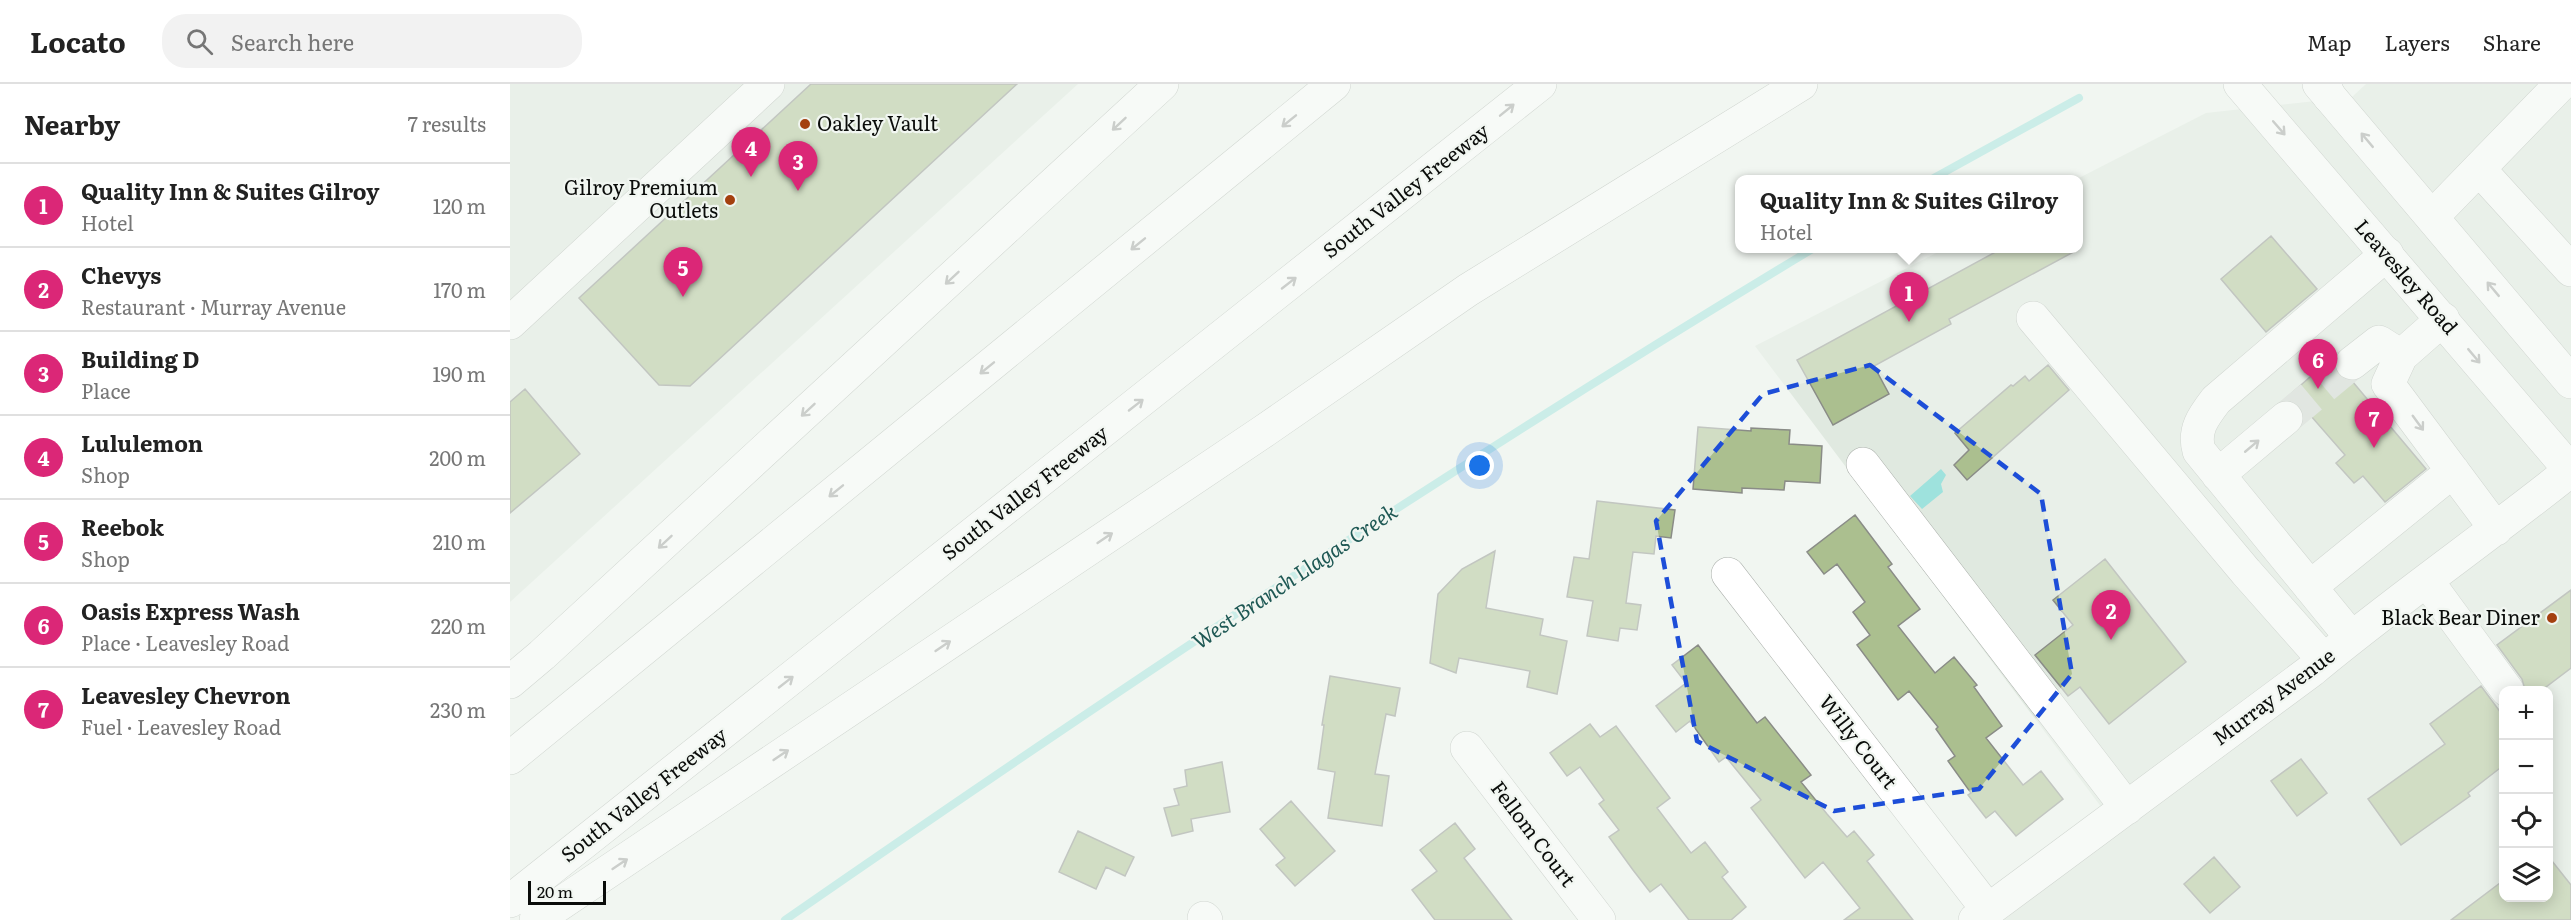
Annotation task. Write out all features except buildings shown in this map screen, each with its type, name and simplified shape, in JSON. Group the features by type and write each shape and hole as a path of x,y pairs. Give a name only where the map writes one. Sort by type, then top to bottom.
{"main road":[{"path":"510,323 768,84"},
{"path":"510,682 560,639 1162,84"},
{"path":"510,758 1334,84"},
{"name":"South Valley Freeway","path":"510,901 1540,84"},
{"path":"536,920 1264,431 1468,290 1801,84"},
{"name":"Leavesley Road","path":"2240,84 2571,471"},
{"path":"2432,217 2561,84"},
{"path":"2324,88 2571,382"},
{"path":"2479,169 2571,270"},
{"path":"2351,637 2199,451 2195,438 2201,420 2216,400 2387,254"},
{"path":"2033,318 2246,572 2324,660"},
{"path":"2443,319 2401,356 2388,384 2496,530"},
{"path":"2352,363 2379,342 2401,356"},
{"path":"2218,474 2286,418"},
{"path":"1863,464 2127,808"},
{"path":"2310,587 2453,471"},
{"name":"Murray Avenue","path":"1981,915 2324,660 2351,637 2496,530 2571,471"},
{"name":"Willy Court","path":"1728,574 1981,915"},
{"path":"2427,581 2504,686"},
{"name":"Fellom Court","path":"1467,748 1599,920"}],"highlighted area":[{"path":"1870,365 2041,494 2072,674 1979,789 1834,811 1697,741 1656,521 1763,394"}],"shaded area":[{"name":"Gilroy Premium Outlets","path":"510,84 1078,84 510,602"},
{"path":"2366,84 2571,84 2571,920 1981,920 2105,812 1755,346 1936,253 2083,253 2083,176 2206,113 2352,97"}],"water":[{"path":"1941,469 1946,475 1941,484 1943,492 1922,509 1910,496"}],"waterway":[{"name":"West Branch Llagas Creek","path":"1939,175 2079,98"},
{"name":"West Branch Llagas Creek","path":"785,920 1038,746 1294,576 1552,409 1806,253"}],"tunnel":[{"path":"2286,418 2352,363"}],"place":[{"name":"Oakley Vault","path":"805,124"},
{"name":"Lululemon","path":"751,177"},
{"name":"Building D","path":"798,191"},
{"name":"Gilroy Premium Outlets","path":"730,200"},
{"name":"Reebok","path":"683,297"},
{"name":"Quality Inn & Suites Gilroy","path":"1909,322"},
{"name":"Oasis Express Wash","path":"2318,389"},
{"name":"Leavesley Chevron","path":"2374,448"},
{"name":"Black Bear Diner","path":"2552,618"},
{"name":"Chevys","path":"2111,640"}]}
